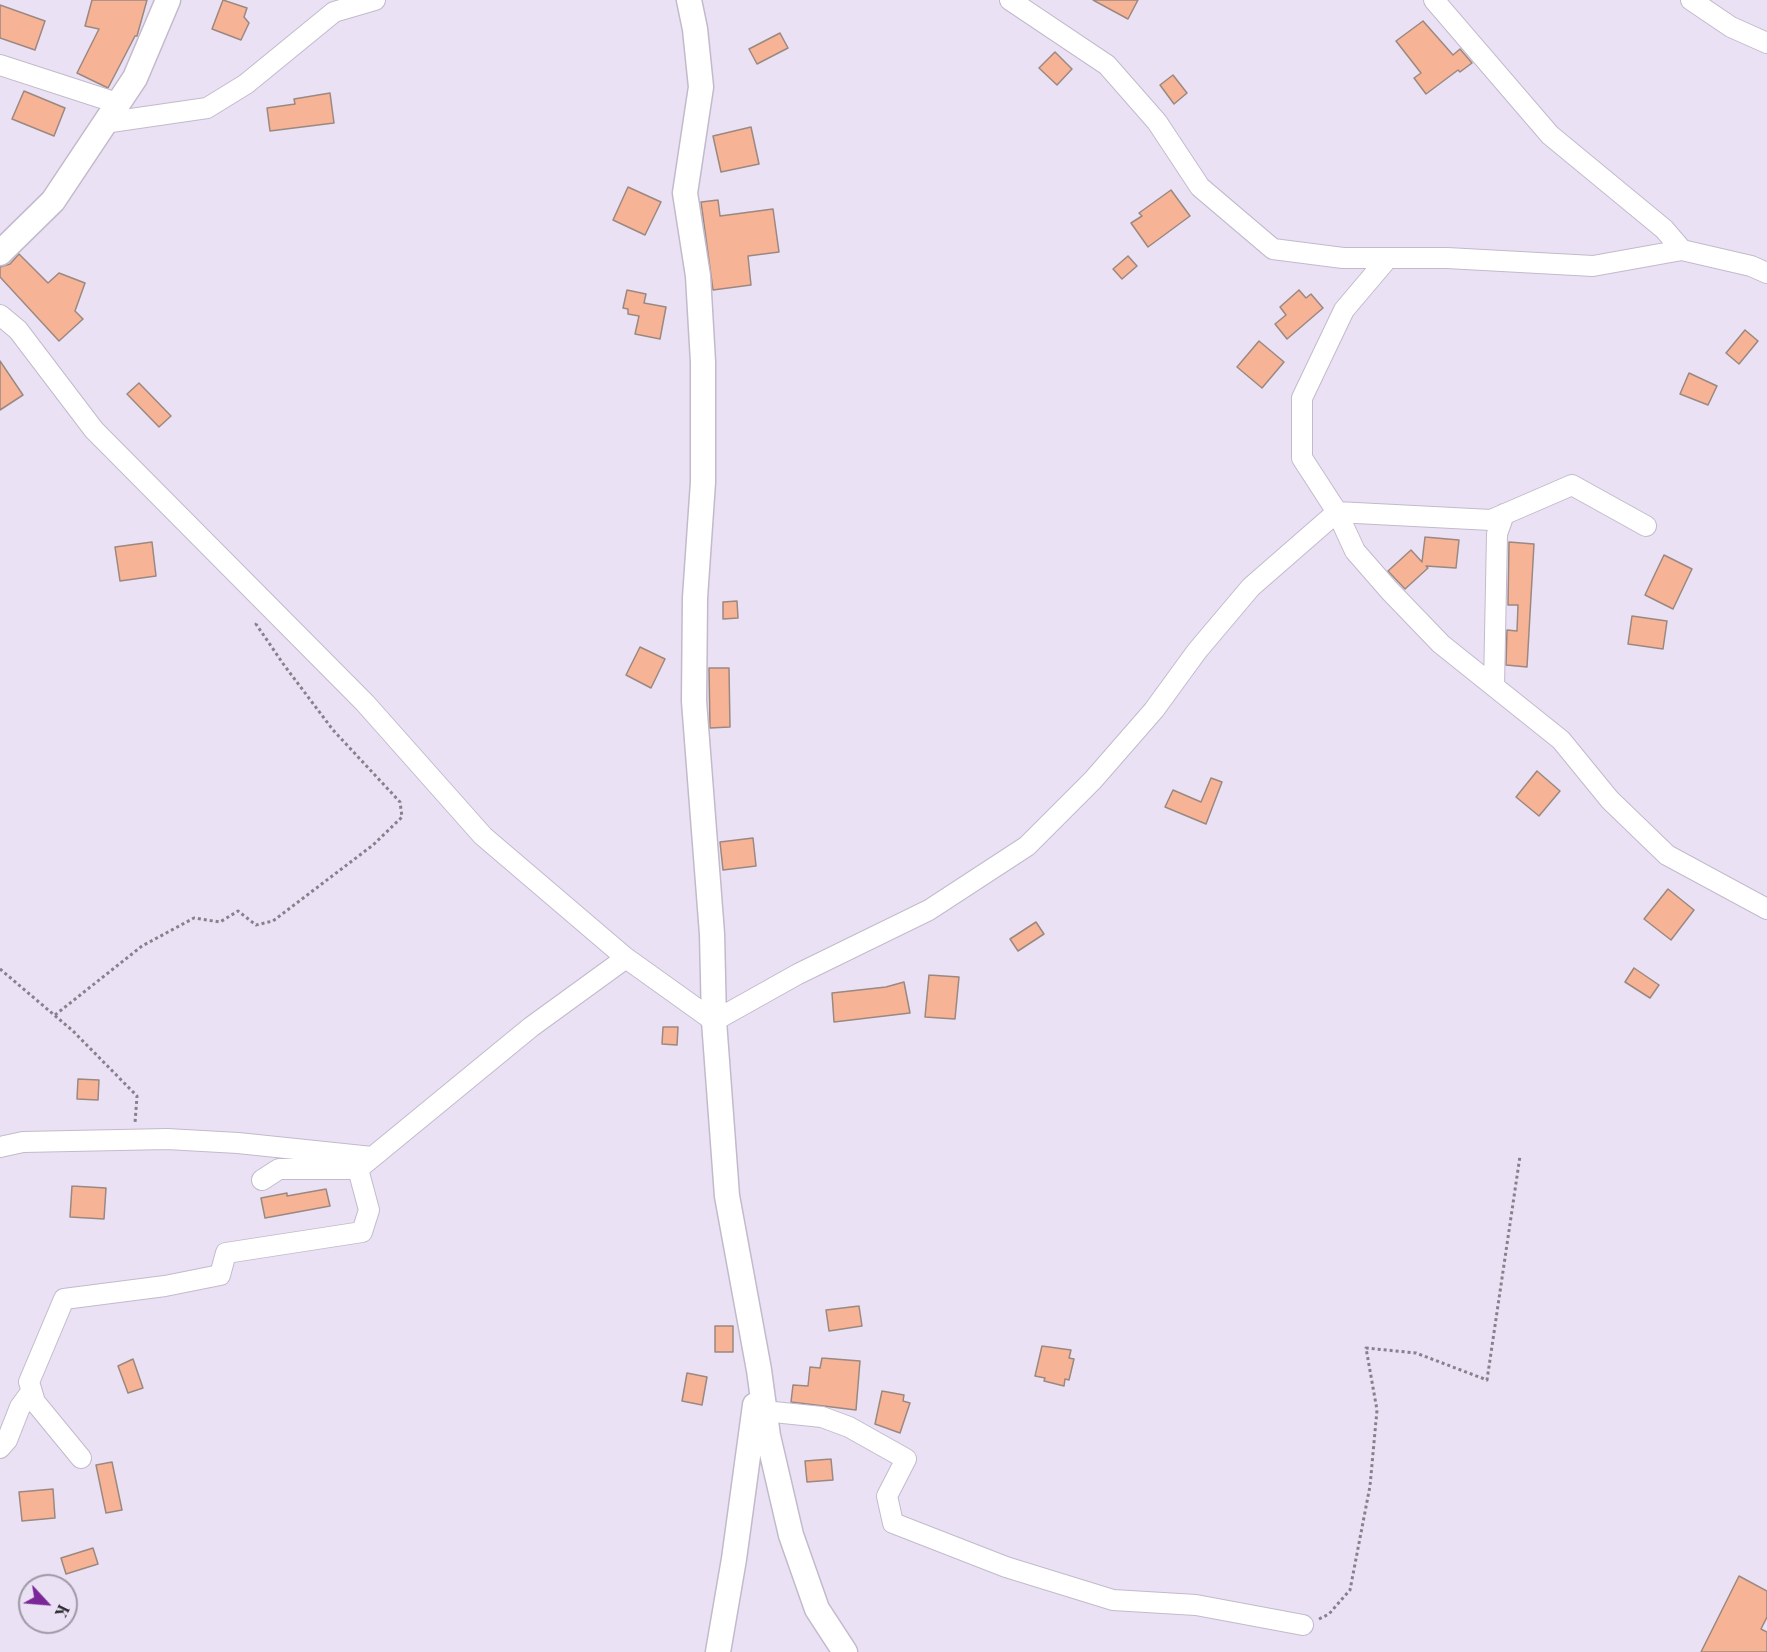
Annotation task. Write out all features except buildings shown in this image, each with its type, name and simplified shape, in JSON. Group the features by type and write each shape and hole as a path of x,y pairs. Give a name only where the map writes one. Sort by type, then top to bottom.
{"street":[{"path":"0,253 52,201 135,78 168,0"},
{"path":"104,123 207,108 246,84 334,12 375,0"},
{"path":"689,0 695,28 701,87 685,193 698,276 703,362 703,482 695,598 694,701 712,934 714,1022 727,1196 759,1370 764,1411 788,1524 817,1610 845,1652"},
{"path":"1010,0 1107,65 1157,122 1200,187 1272,249 1343,258 1447,258 1593,266 1682,250 1751,266 1767,273"},
{"path":"1434,0 1550,135 1664,230 1682,250"},
{"path":"1691,0 1731,27 1767,43"},
{"path":"0,65 117,103"},
{"path":"1388,258 1344,310 1302,398 1302,458 1337,512 1355,551 1441,644 1561,740 1610,800 1667,855 1767,909"},
{"path":"0,315 18,330 94,429 365,703 483,836 626,958 714,1022"},
{"path":"714,1022 798,974 930,909 1027,846 1093,780 1154,710 1197,651 1251,587 1337,512 1491,520 1572,485 1646,526"},
{"path":"1494,686 1497,534 1504,514"},
{"path":"262,1180 279,1169 365,1163 531,1027 626,958"},
{"path":"0,1147 23,1142 133,1139 238,1143 365,1163"},
{"path":"81,1458 35,1402 29,1382 64,1299 165,1286 220,1275 226,1253 362,1232 369,1210 365,1163"},
{"path":"718,1652 734,1559 759,1370"},
{"path":"0,1448 7,1440 20,1407 31,1392"},
{"path":"764,1411 822,1417 849,1427 906,1459 887,1497 893,1523 1006,1567 1113,1600 1196,1605 1303,1625"}],"path":[{"path":"55,1015 142,946 194,918 220,922 238,911 256,925 273,921 373,845 402,817 400,802 333,730 256,624 267,603"},
{"path":"0,969 55,1015 137,1095 133,1139"},
{"path":"1303,1625 1329,1614 1350,1590 1370,1486 1377,1410 1366,1348 1416,1353 1487,1380 1520,1156"}]}
